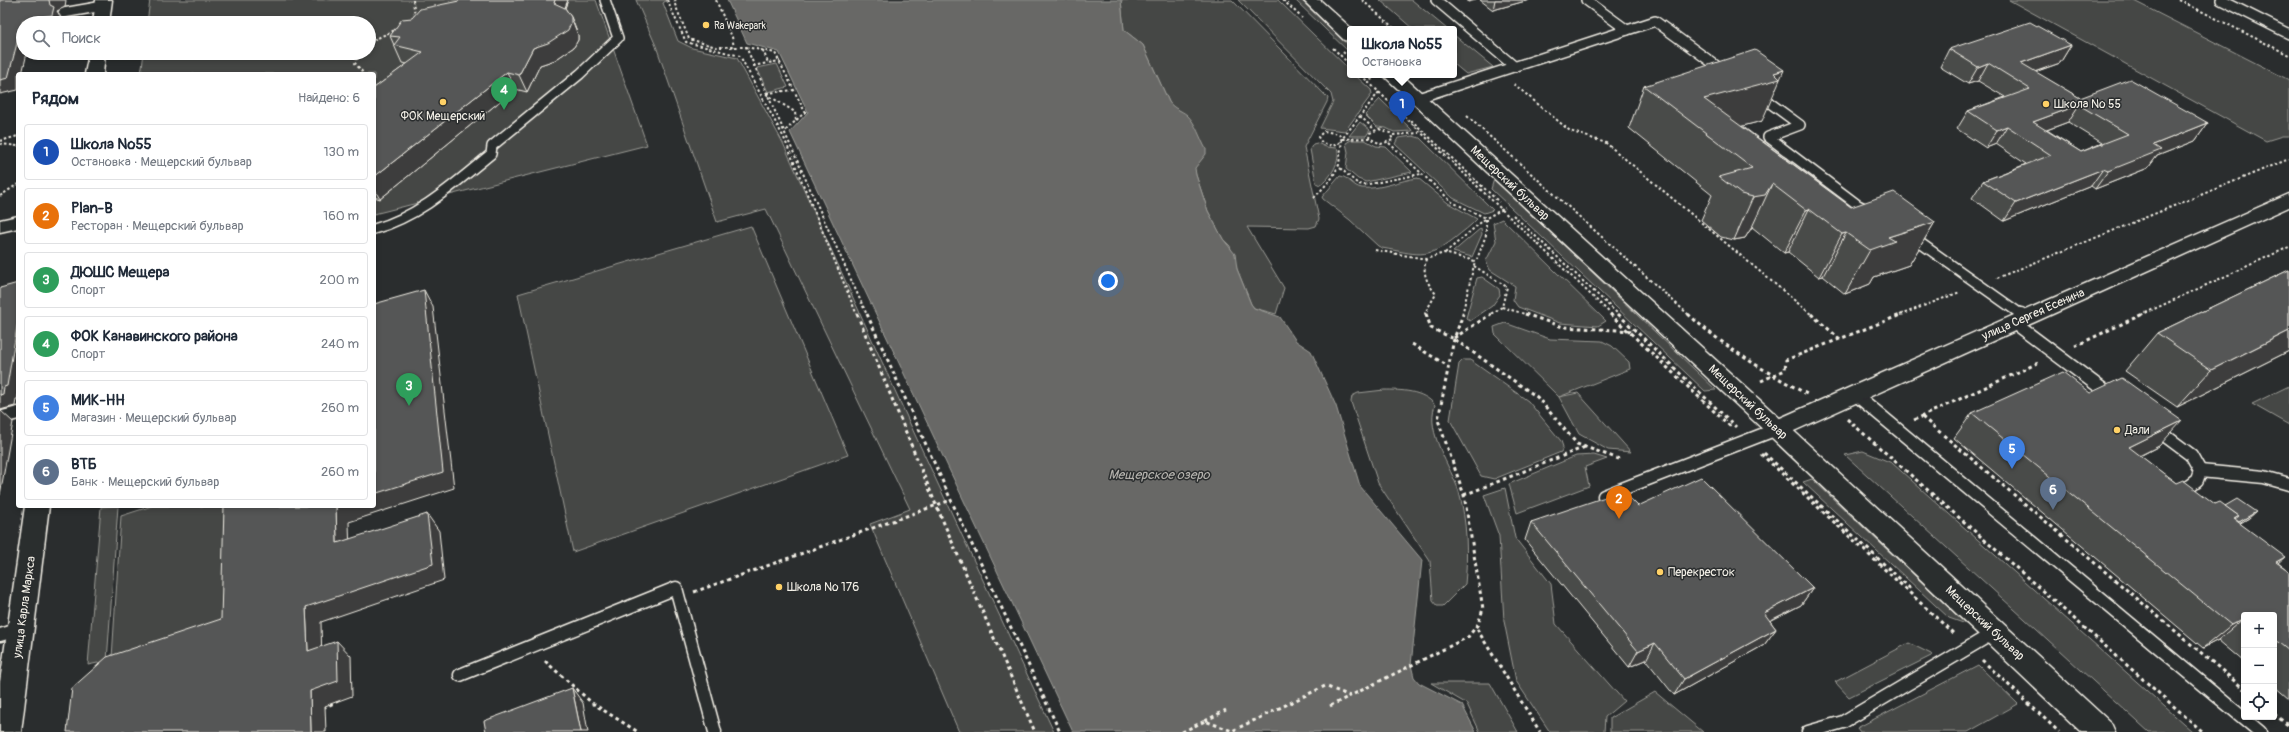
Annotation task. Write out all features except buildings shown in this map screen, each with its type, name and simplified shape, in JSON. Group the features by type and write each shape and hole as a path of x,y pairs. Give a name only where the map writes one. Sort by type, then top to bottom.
{"main road":[{"path":"1311,0 1347,33"},
{"path":"102,16 104,3"},
{"path":"94,72 96,60"},
{"name":"Мещерский бульвар","path":"1395,78 1777,429 2101,732"},
{"name":"улица Сергея Есенина","path":"1777,429 2289,200"},
{"path":"0,226 16,222"},
{"name":"улица Карла Маркса","path":"6,717 11,632 37,508"}],"lane":[{"path":"376,229 392,225 421,208 491,154 492,146 580,74 618,38 605,0"},
{"path":"1436,0 1515,67"},
{"path":"1586,0 1627,30"},
{"path":"2221,0 2289,34"},
{"path":"63,13 104,3"},
{"path":"1418,98 1655,22 1731,75"},
{"path":"1750,89 1800,125 1768,137 1858,205 1883,217"},
{"path":"1902,230 1979,285 2057,354 2122,404"},
{"path":"1855,394 2260,732"},
{"path":"3,418 16,414"},
{"path":"2147,422 2191,455 2200,471 2197,480 2178,495 2179,505"},
{"path":"1604,496 1777,429"},
{"path":"2200,471 2264,477 2289,484"},
{"path":"460,675 676,588 715,732"},
{"path":"1808,732 1843,722 1995,632"}],"path":[{"path":"413,0 416,24"},
{"path":"667,0 686,42 740,56 784,138 936,505 1035,732"},
{"path":"676,0 674,2 689,39 716,47 746,46 775,53 805,112 784,132"},
{"path":"716,0 732,37 734,47"},
{"path":"1362,0 1392,26"},
{"path":"2179,0 2289,55"},
{"path":"376,39 400,28"},
{"path":"746,46 753,66 951,500 1060,732"},
{"path":"763,50 768,63"},
{"path":"357,60 356,63 363,72"},
{"path":"753,66 780,61"},
{"path":"1500,72 1570,131 1606,143 1840,339"},
{"path":"1364,78 1505,208 1748,440"},
{"path":"1369,78 1379,91"},
{"path":"766,94 794,90"},
{"path":"1314,198 1340,168 1344,154 1342,139 1339,134 1332,131 1324,131 1318,137 1322,144 1330,146 1337,145 1342,139 1360,116 1379,91"},
{"path":"1440,91 1714,338 1773,376 1830,405 2203,732"},
{"path":"766,94 795,112 796,121"},
{"path":"1360,116 1375,130"},
{"path":"1369,138 1370,133 1375,130 1387,131 1393,135 1422,132"},
{"path":"1422,132 1500,210 1628,330 2064,732"},
{"path":"1342,139 1369,138 1377,144 1389,143 1393,140 1393,135"},
{"path":"0,141 16,137"},
{"path":"1389,143 1452,202 1486,218"},
{"path":"0,144 16,146"},
{"path":"1762,381 1785,370 1786,360 1979,285 2289,159"},
{"path":"1340,168 1358,184 1364,185 1421,174"},
{"path":"0,196 16,185"},
{"path":"1375,250 1426,259 1444,253 1486,218 1505,208"},
{"path":"1330,706 1417,661 1468,637 1477,629 1481,620 1483,609 1464,495 1438,420 1454,339 1462,317 1474,266 1486,235 1486,218"},
{"path":"1870,439 1897,428 2289,247"},
{"path":"1444,253 1475,261 1474,266"},
{"path":"1426,259 1423,269 1425,281 1436,294 1425,313 1431,328 1454,339 1537,397 1572,439 1585,447 1619,459"},
{"path":"1454,339 1502,306 1507,287 1474,266"},
{"path":"1502,306 1562,327 1635,331"},
{"path":"1412,344 1448,366"},
{"path":"1922,416 2241,685"},
{"path":"1464,495 1491,486 1585,447"},
{"path":"679,597 951,500"},
{"path":"1477,629 1540,732"},
{"path":"1971,647 2059,732"},
{"path":"521,651 548,662 592,703 638,732"},
{"path":"1205,721 1232,731 1325,686 1350,696"},
{"path":"320,709 340,700"},
{"path":"1182,732 1226,710"},
{"path":"2277,716 2289,726"}],"shaded area":[{"path":"150,0 596,0 647,145 376,213 376,72 141,72 143,60 376,60 376,16 148,16"},
{"path":"636,0 667,0 663,3 678,41 692,48 737,58 783,143 916,437 1054,732 959,732 870,524 910,509 766,209 717,222 656,46"},
{"path":"1121,0 1232,0 1328,98 1304,147 1319,219 1316,226 1309,228 1247,227 1284,288 1276,314 1254,308 1251,304 1237,269 1230,246 1223,239 1208,211 1196,175 1179,110 1172,107 1169,102 1143,45 1124,30"},
{"path":"1238,0 1278,0 1347,67 1347,78 1358,78 1371,90 1372,94 1345,131 1320,128 1333,102 1331,94"},
{"path":"1295,0 1301,0 1347,44 1347,50"},
{"path":"1380,0 1412,0 1443,26 1410,26"},
{"path":"2009,0 2132,0 2289,80 2289,136 2282,136 2266,141"},
{"path":"1457,37 1493,67 1466,74 1457,66"},
{"path":"777,64 788,87 768,92 757,68"},
{"path":"1380,99 1412,131 1394,132 1386,128 1377,127 1365,115"},
{"path":"1360,122 1370,130 1366,136 1349,136"},
{"path":"1413,136 1420,138 1493,210 1484,213 1453,198 1395,144 1398,138"},
{"path":"1351,140 1365,140 1376,146 1386,147 1412,172 1366,182 1358,179 1346,169 1348,152 1346,143"},
{"path":"1317,143 1326,147 1337,148 1338,153 1338,158 1334,169 1328,178 1320,185 1316,183 1310,149 1313,144"},
{"path":"1340,176 1362,188 1376,188 1418,178 1448,203 1477,219 1445,245 1428,253 1413,254 1382,248 1323,199 1322,197"},
{"path":"1494,179 1716,390 1705,391 1491,189"},
{"path":"1502,219 1606,321 1598,326 1560,323 1518,307 1513,300 1515,286 1490,270 1486,261 1496,241 1493,223"},
{"path":"751,226 848,455 573,552 518,294"},
{"path":"1481,228 1482,234 1472,257 1453,252"},
{"path":"1482,277 1499,289 1500,295 1492,306 1470,321 1466,318 1477,278"},
{"path":"1505,323 1550,339 1602,341 1612,346 1629,362 1630,369 1559,397 1495,334 1494,327"},
{"path":"1463,360 1470,360 1528,401 1561,441 1563,447 1561,452 1494,479 1481,476 1450,420 1459,364"},
{"path":"2289,386 2289,425 2252,404"},
{"path":"1384,390 1404,391 1418,394 1424,396 1435,405 1433,427 1436,438 1459,492 1464,515 1466,538 1465,584 1443,606 1437,606 1433,601 1430,561 1378,483 1351,402 1352,396 1358,393"},
{"path":"1578,393 1631,452 1608,450 1579,434 1559,397"},
{"path":"1863,451 1892,463 2193,732 2149,732 1845,455"},
{"path":"1594,455 1607,459 1585,467 1589,486 1517,513 1509,484 1576,456"},
{"path":"1812,479 1966,624 1949,618 1803,482"},
{"path":"1505,488 1515,538 1551,584 1556,624 1624,701 1605,717 1604,732 1550,732 1516,681 1504,621 1499,536 1484,495"},
{"path":"101,508 118,508 107,661 88,665"},
{"path":"146,508 239,508 237,634 111,674 121,516"},
{"path":"1909,643 1933,655 1849,697 1835,682"},
{"path":"1978,665 2018,704 1968,732 1860,732 1857,728"},
{"path":"1431,683 1490,683 1518,732 1480,732 1467,704"},
{"path":"1655,692 1703,732 1610,732 1610,718"}],"water":[{"name":"Мещерское озеро","path":"727,0 1121,0 1124,30 1143,45 1169,102 1190,118 1206,149 1206,154 1195,168 1196,175 1208,211 1223,239 1235,254 1237,269 1251,304 1254,308 1280,317 1296,341 1311,351 1336,406 1360,486 1422,560 1411,665 1414,677 1419,683 1462,705 1476,732 1073,732 790,132 808,112 779,52 747,43"}],"place":[{"name":"Ra Wakepark","path":"706,25"},
{"name":"ФОК Мещерский","path":"443,102"},
{"name":"Школа № 55","path":"2046,104"},
{"name":"ФОК Канавинского района","path":"504,110"},
{"name":"Школа №55","path":"1402,124"},
{"name":"ДЮШС Мещера","path":"409,406"},
{"name":"Дали","path":"2117,430"},
{"name":"МИК-НН","path":"2012,469"},
{"name":"ВТБ","path":"2053,510"},
{"name":"Plan-B","path":"1619,519"},
{"name":"Перекресток","path":"1660,572"},
{"name":"Школа № 176","path":"779,587"}]}
